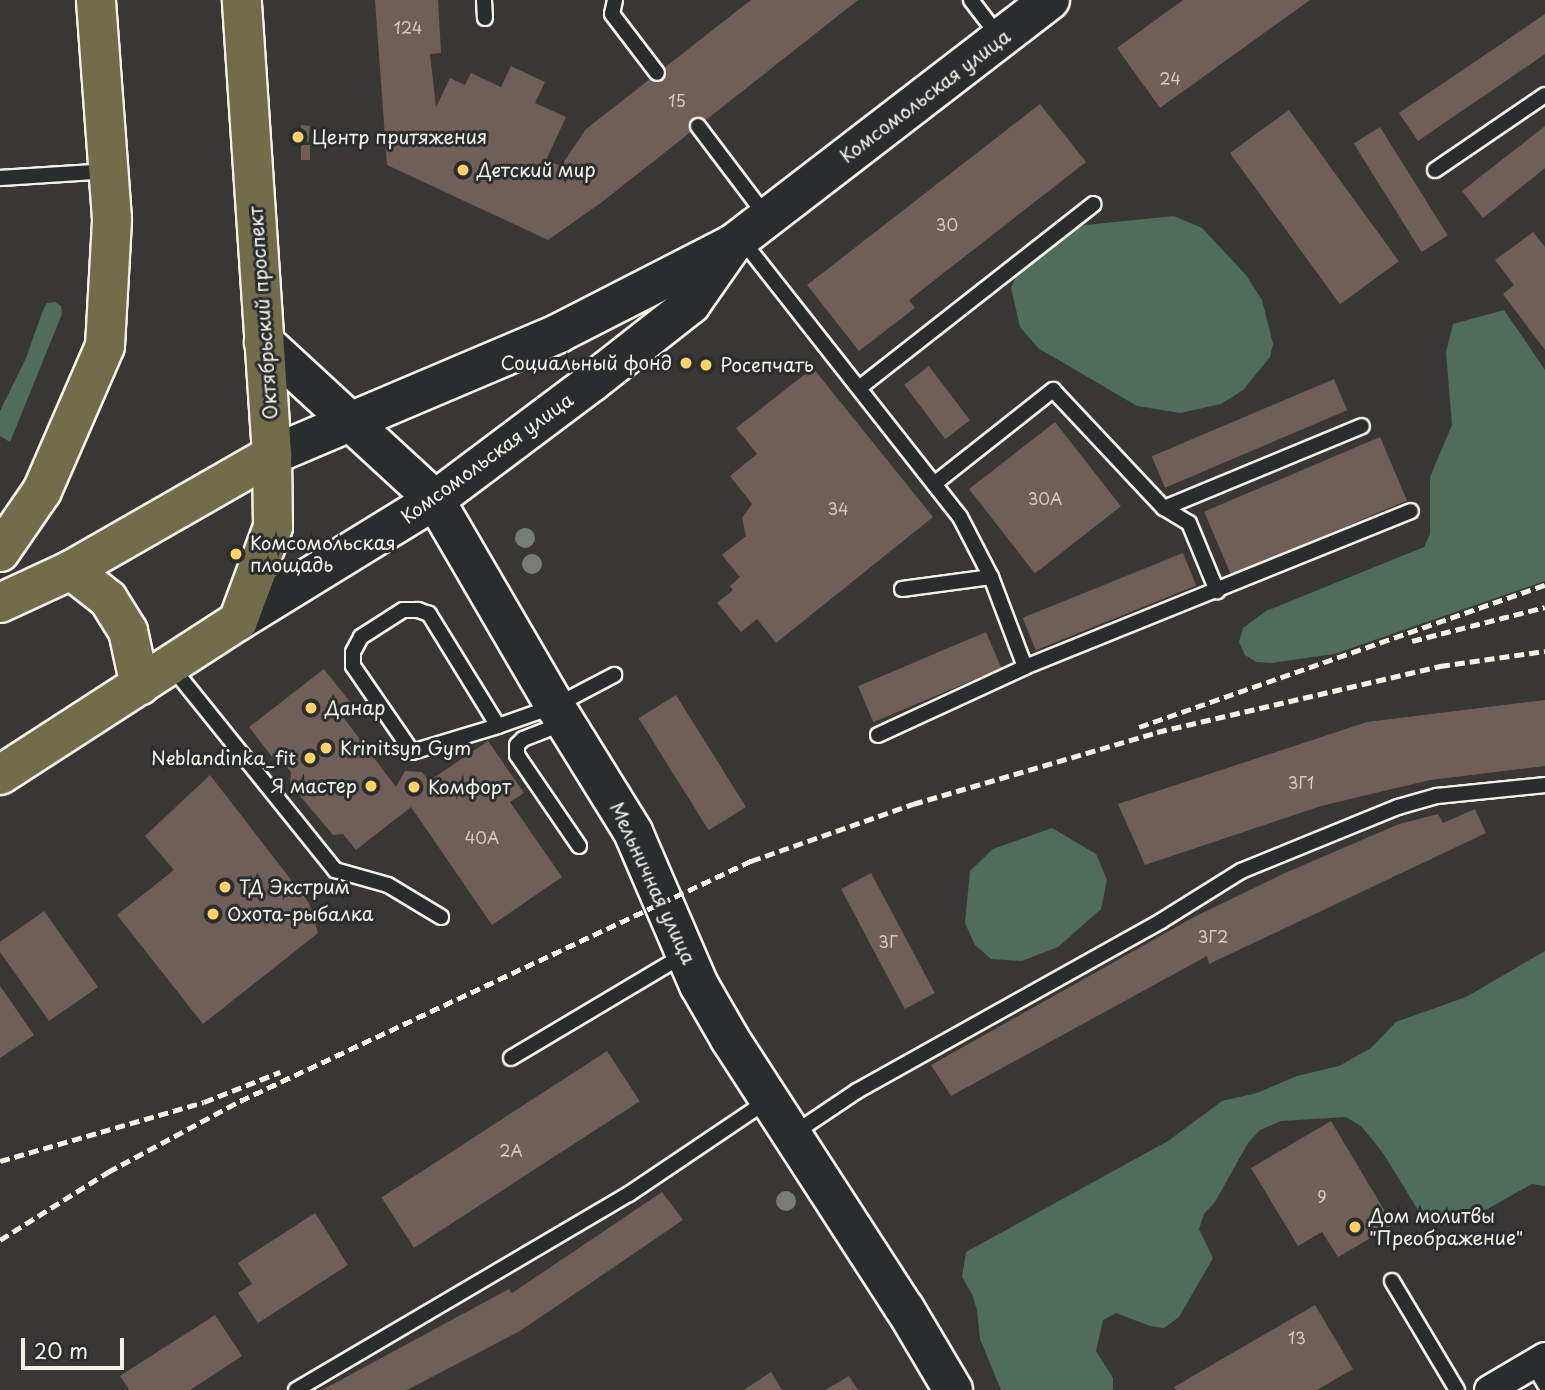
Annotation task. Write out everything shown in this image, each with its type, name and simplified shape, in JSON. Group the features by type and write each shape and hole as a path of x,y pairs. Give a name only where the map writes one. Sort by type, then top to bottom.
{"main road":[{"path":"0,552 42,491 105,346 112,219 96,0"},
{"name":"Октябрьский проспект","path":"238,621 273,527 272,456 242,0"},
{"name":"Комсомольская улица","path":"0,603 71,569 272,456 559,333 747,233 1050,0"},
{"name":"Комсомольская улица","path":"4,770 435,500 691,304 747,233"},
{"name":"Мельничная улица","path":"264,342 435,500 560,714 633,832 710,1005 905,1309 953,1390"},
{"path":"71,569 108,599 155,676"}],"street":[{"path":"1489,1390 1541,1369"}],"lane":[{"path":"484,0 485,18"},
{"path":"615,0 612,14 657,73"},
{"path":"971,0 1000,38"},
{"path":"1434,170 1545,95"},
{"path":"698,126 747,233 859,388 960,517 991,576 1025,667"},
{"path":"0,178 108,171"},
{"path":"859,388 1094,204"},
{"path":"934,484 1053,390 1164,508 1189,523 1217,591"},
{"path":"1164,508 1362,426"},
{"path":"878,735 1025,667 1411,511"},
{"path":"902,589 991,576"},
{"path":"498,726 429,614 418,610 403,610 361,637 353,652 353,666 412,751 498,726 560,714"},
{"path":"579,846 517,755 517,745 614,675"},
{"path":"155,676 335,870 388,885 441,917"},
{"path":"792,1135 857,1091 1161,921 1241,871 1398,807 1437,796 1545,785"},
{"path":"511,1058 686,954"},
{"path":"296,1390 629,1194 769,1100"},
{"path":"1392,1281 1457,1390"}],"green space":[{"path":"1174,216 1202,228 1246,275 1262,300 1273,344 1270,357 1243,390 1221,404 1180,413 1137,406 1038,348 1020,327 1011,288 1023,260 1075,226"},
{"path":"55,302 61,306 62,314 10,442 0,436 0,411 26,358 43,310 47,303"},
{"path":"1504,310 1545,370 1545,581 1334,654 1271,663 1256,662 1245,655 1239,642 1243,628 1266,611 1424,547 1430,534 1430,477 1452,425 1446,352 1453,324"},
{"path":"1052,828 1096,854 1107,880 1101,909 1058,947 1022,961 991,959 975,945 965,923 970,871 993,849"},
{"path":"1545,951 1545,1186 1532,1184 1459,1225 1445,1225 1430,1215 1421,1215 1383,1153 1362,1127 1346,1117 1281,1121 1260,1130 1248,1143 1215,1202 1204,1214 1199,1229 1213,1258 1179,1317 1164,1328 1150,1326 1116,1313 1103,1320 1096,1351 1113,1378 1113,1390 1001,1390 980,1339 977,1310 972,1294 962,1277 966,1252 1168,1141 1222,1101 1257,1093 1297,1076 1339,1066 1371,1048 1396,1022 1466,997"}],"building":[{"path":"375,0 438,0 441,53 430,54 436,107 450,78 465,85 471,73 501,87 511,66 545,82 535,103 566,117 546,160 561,166 586,129 751,0 858,0 602,202 548,240 387,165"},
{"path":"1183,0 1310,0 1160,108 1117,48"},
{"path":"1545,14 1545,54 1418,141 1399,113"},
{"path":"1040,104 1086,162 909,300 915,308 859,351 807,285"},
{"path":"1289,110 1399,261 1340,304 1230,153"},
{"path":"301,125 310,126 308,142 299,141"},
{"path":"1545,126 1545,168 1483,218 1462,191"},
{"path":"1380,127 1448,236 1422,252 1354,143"},
{"path":"301,145 310,145 310,160 301,160"},
{"path":"1533,232 1545,247 1545,350 1503,294 1514,285 1495,260"},
{"path":"929,366 970,420 945,439 904,385"},
{"path":"813,368 933,517 776,643 757,619 741,632 717,603 733,590 730,586 740,577 722,555 746,536 742,518 752,504 730,476 757,454 736,428"},
{"path":"1334,379 1347,410 1165,488 1152,456"},
{"path":"1055,422 1121,506 1035,573 969,489"},
{"path":"1380,437 1407,501 1231,575 1204,512"},
{"path":"1183,553 1196,585 1036,650 1023,618"},
{"path":"986,632 1001,668 873,722 858,686"},
{"path":"324,669 354,707 343,717 396,787 405,771 422,772 429,781 488,741 524,793 510,802 562,877 492,925 411,807 356,850 343,834 333,835 290,784 291,772 284,763 279,766 249,727"},
{"path":"676,695 746,807 709,830 639,718"},
{"path":"1545,700 1545,766 1430,780 1321,806 1145,865 1118,804 1367,722"},
{"name":"ТД Экстрим","path":"210,775 309,903 318,933 203,1024 117,915 174,870 145,836"},
{"path":"1475,809 1486,833 1209,964 1207,956 951,1096 931,1065 1194,917 1285,873 1399,824 1438,814 1443,823"},
{"path":"871,873 935,993 905,1009 841,889"},
{"path":"44,911 98,987 49,1021 0,952 0,942"},
{"path":"0,986 34,1035 0,1058"},
{"path":"607,1051 640,1101 414,1248 381,1198"},
{"path":"1331,1121 1393,1225 1338,1257 1322,1232 1298,1246 1251,1168"},
{"path":"662,1192 683,1220 520,1331 407,1390 322,1390 509,1289 512,1293"},
{"path":"315,1213 348,1265 258,1323 238,1293 252,1284 238,1263"},
{"path":"1315,1305 1353,1369 1317,1390 1176,1390 1174,1387"},
{"path":"215,1315 242,1356 190,1390 129,1390 120,1376"},
{"path":"771,1372 782,1390 744,1390"},
{"path":"849,1376 858,1390 825,1390"}],"railway":[{"path":"1139,727 1545,585"},
{"path":"1412,641 1545,607"},
{"path":"0,1240 108,1172 240,1101 751,861 913,804 1157,732 1440,666 1545,651"},
{"path":"0,1161 204,1102 280,1072"}],"place":[{"name":"Центр притяжения","path":"298,137"},
{"name":"Детский мир","path":"463,170"},
{"name":"Социальный фонд","path":"686,363"},
{"name":"Росепчать","path":"706,365"},
{"name":"Комсомольская площадь","path":"236,554"},
{"name":"Данар","path":"311,708"},
{"name":"Krinitsyn Gym","path":"326,748"},
{"name":"Neblandinka_fit","path":"310,758"},
{"name":"Я мастер","path":"371,786"},
{"name":"Комфорт","path":"414,787"},
{"name":"ТД Экстрим","path":"225,887"},
{"name":"Охота-рыбалка","path":"213,914"},
{"name":"Дом молитвы \"Преображение\"","path":"1355,1227"}]}
